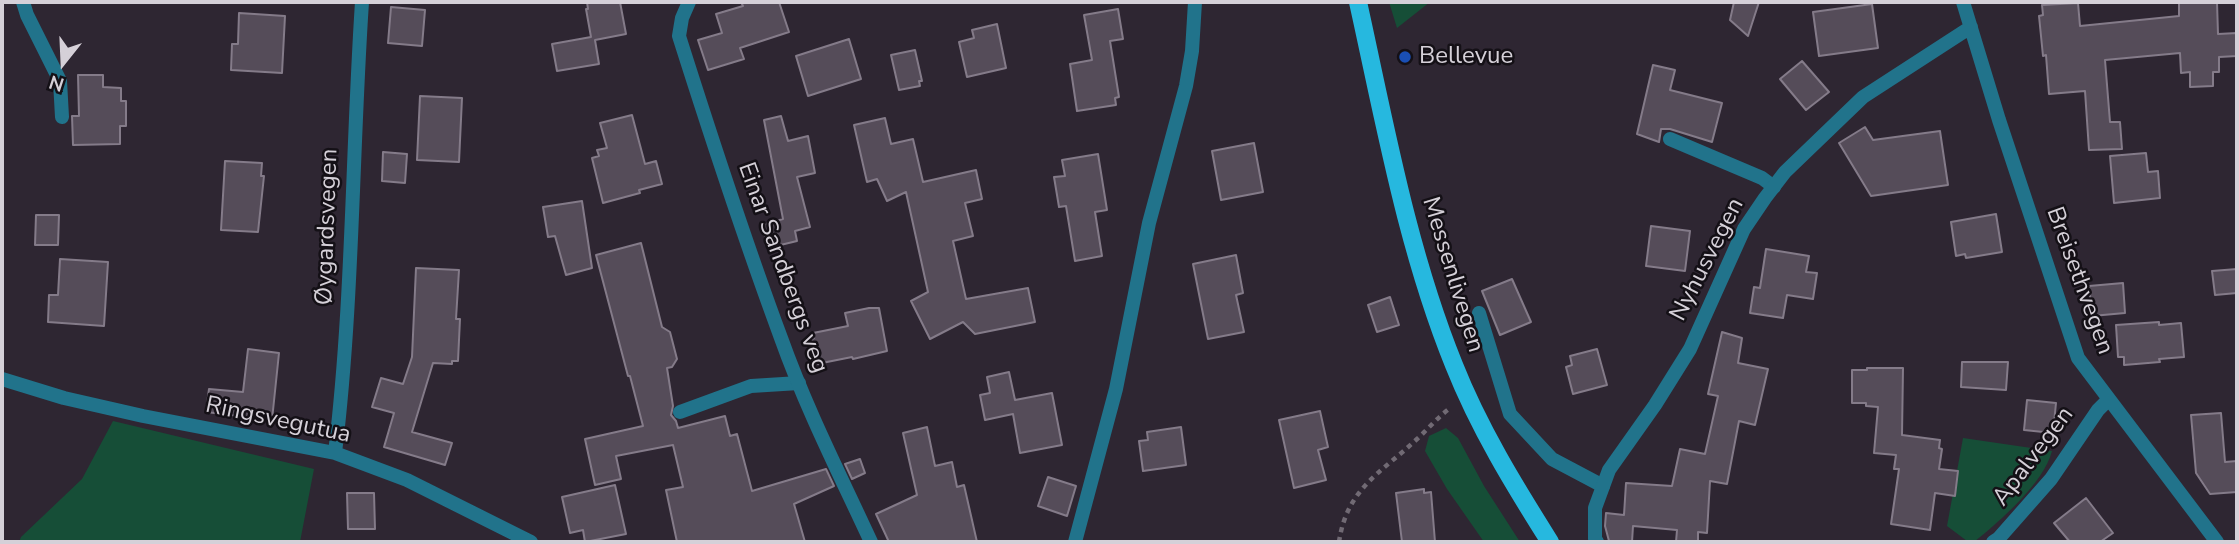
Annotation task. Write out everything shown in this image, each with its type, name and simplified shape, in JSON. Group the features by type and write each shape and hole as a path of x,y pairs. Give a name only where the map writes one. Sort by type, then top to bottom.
{"main road":[{"name":"Messenlivegen","path":"1358,2 1412,238 1431,304 1470,402 1504,469 1550,542"}],"street":[{"path":"23,2 60,81 62,117"},
{"name":"Øygardsvegen","path":"335,453 346,332 362,2"},
{"name":"Einar Sandbergs veg","path":"689,2 682,18 679,36 721,166 781,340 871,542"},
{"path":"1075,542 1116,389 1149,223 1186,86 1192,51 1195,2"},
{"name":"Breisethvegen","path":"1963,2 2078,358 2217,542"},
{"name":"Nyhusvegen","path":"1597,542 1595,508 1609,470 1690,349 1744,229 1774,187 1824,133 1863,97 1970,27"},
{"path":"1670,139 1762,178 1774,187"},
{"path":"1479,313 1510,414 1552,459 1603,486"},
{"name":"Ringsvegutua","path":"2,379 64,398 143,416 335,453 407,480 531,542"},
{"path":"680,412 751,386 799,383"},
{"name":"Apalvegen","path":"1993,542 2051,479 2098,410 2109,399"}],"path":[{"path":"1339,542 1340,532 1351,505 1362,488 1434,421 1450,409 1470,402"}],"green space":[{"path":"1389,2 1430,2 1397,28"},
{"path":"113,421 314,469 300,542 19,542 21,537 82,479"},
{"path":"1446,428 1458,438 1484,486 1520,542 1484,542 1447,489 1425,451 1429,436"},
{"path":"1963,438 2052,451 2040,476 2030,489 2008,513 1974,542 1967,541 1947,526"}],"building":[{"path":"587,2 620,2 626,34 595,40 599,64 557,71 552,44 591,37"},
{"path":"741,2 779,2 789,32 740,48 744,59 708,70 698,40 722,33 716,14 743,6"},
{"path":"1734,2 1759,2 1748,36 1730,20"},
{"path":"2179,2 2217,2 2218,34 2237,33 2237,56 2219,57 2219,72 2213,72 2213,86 2190,87 2190,72 2181,73 2180,53 2105,60 2110,122 2120,122 2122,149 2089,150 2085,91 2049,94 2039,16 2043,15 2042,5 2078,3 2080,26 2179,16"},
{"path":"1872,4 1878,48 1819,56 1813,12"},
{"path":"391,7 425,10 422,46 388,43"},
{"path":"1118,9 1123,39 1110,41 1119,97 1115,98 1116,105 1077,111 1070,64 1092,60 1084,15"},
{"path":"239,13 285,16 282,73 231,70 232,44 238,44"},
{"path":"997,24 1006,68 967,77 959,42 974,38 972,30"},
{"path":"849,39 861,79 808,96 796,56"},
{"path":"915,50 922,81 919,81 920,86 899,90 891,55"},
{"path":"1802,61 1829,92 1806,110 1780,79"},
{"path":"1653,65 1675,70 1670,90 1722,103 1712,142 1670,129 1661,129 1659,142 1637,134"},
{"path":"78,75 103,75 103,87 121,88 121,101 126,101 126,126 120,126 120,144 73,145 72,116 79,116"},
{"path":"420,96 462,98 459,162 417,160"},
{"path":"632,115 645,164 656,161 662,184 603,203 592,158 599,156 597,150 607,148 600,123"},
{"path":"781,116 788,141 808,136 815,173 797,177 810,227 795,231 797,241 768,248 762,225 783,219 764,120"},
{"path":"885,118 891,144 913,139 923,182 976,170 982,199 965,203 973,236 953,241 966,299 1028,288 1035,322 975,334 963,322 930,339 911,301 928,292 906,192 887,201 877,179 867,182 854,125"},
{"path":"1865,127 1873,140 1940,131 1948,185 1871,196 1839,143"},
{"path":"1254,143 1263,192 1221,200 1212,151"},
{"path":"383,152 407,154 405,183 382,181"},
{"path":"2146,153 2148,172 2158,171 2160,198 2114,203 2110,156"},
{"path":"1098,154 1107,210 1095,212 1102,256 1075,261 1066,206 1059,207 1054,177 1065,176 1062,160"},
{"path":"225,161 262,163 261,176 264,176 258,232 221,230"},
{"path":"582,201 592,268 566,275 555,236 548,237 543,207"},
{"path":"1996,214 2002,252 1966,258 1965,254 1956,256 1951,222"},
{"path":"36,215 59,215 58,245 35,245"},
{"path":"1651,226 1690,231 1685,271 1646,266"},
{"path":"641,243 662,327 670,332 677,359 672,367 667,368 673,406 671,415 678,428 725,416 730,436 737,434 752,491 826,469 834,486 794,504 805,542 677,542 666,490 683,487 673,445 616,456 621,479 595,485 585,439 643,426 596,255"},
{"path":"1766,249 1809,256 1806,272 1817,273 1813,299 1787,295 1783,318 1750,313 1754,287 1760,288"},
{"path":"1236,255 1243,293 1236,295 1244,332 1208,339 1193,264"},
{"path":"60,259 108,262 104,326 48,322 49,295 58,295"},
{"path":"416,268 459,270 456,319 460,319 458,361 452,361 452,364 433,363 412,432 452,443 445,465 384,447 394,413 372,407 381,378 403,384 412,357"},
{"path":"2237,269 2237,293 2215,295 2212,271"},
{"path":"1512,279 1531,322 1500,335 1482,291"},
{"path":"2123,283 2125,313 2092,316 2089,286"},
{"path":"1390,297 1399,325 1377,332 1368,305"},
{"path":"879,308 887,351 817,364 813,333 848,326 845,313"},
{"path":"2159,322 2159,325 2181,323 2184,357 2124,365 2124,357 2118,357 2116,325"},
{"path":"1722,332 1742,338 1738,363 1768,369 1755,425 1739,421 1727,484 1710,481 1707,533 1698,532 1698,542 1676,542 1677,530 1633,526 1632,542 1609,541 1605,526 1606,513 1624,515 1626,483 1672,486 1680,449 1705,454 1718,396 1708,394"},
{"path":"248,349 279,353 272,420 206,412 209,389 243,392"},
{"path":"1597,349 1607,385 1573,394 1566,367 1572,365 1570,356"},
{"path":"1962,362 2008,362 2006,390 1961,387"},
{"path":"1903,368 1902,435 1940,440 1939,448 1942,449 1939,469 1958,471 1955,496 1935,493 1930,530 1891,524 1899,469 1894,469 1896,455 1874,453 1878,407 1866,406 1866,403 1852,403 1852,370"},
{"path":"1009,372 1015,400 1052,393 1062,445 1020,453 1013,414 985,420 980,395 990,393 987,377"},
{"path":"2027,400 2056,403 2053,433 2024,430"},
{"path":"1320,411 1328,447 1318,450 1326,480 1294,488 1279,420"},
{"path":"2221,413 2225,462 2237,461 2237,492 2210,494 2196,473 2191,415"},
{"path":"927,427 935,466 952,462 957,487 964,485 977,542 889,542 876,514 917,495 903,433"},
{"path":"1181,427 1186,465 1143,471 1139,441 1148,440 1147,432"},
{"path":"860,459 865,473 852,479 845,464"},
{"path":"1048,477 1076,486 1067,516 1038,506"},
{"path":"615,485 626,534 585,542 583,530 570,533 562,497"},
{"path":"1424,489 1424,493 1431,492 1435,542 1402,542 1396,493"},
{"path":"347,493 374,493 375,529 348,529"},
{"path":"2086,498 2113,533 2100,542 2070,542 2054,523"}],"place":[{"name":"Bellevue","path":"1405,57"}]}
